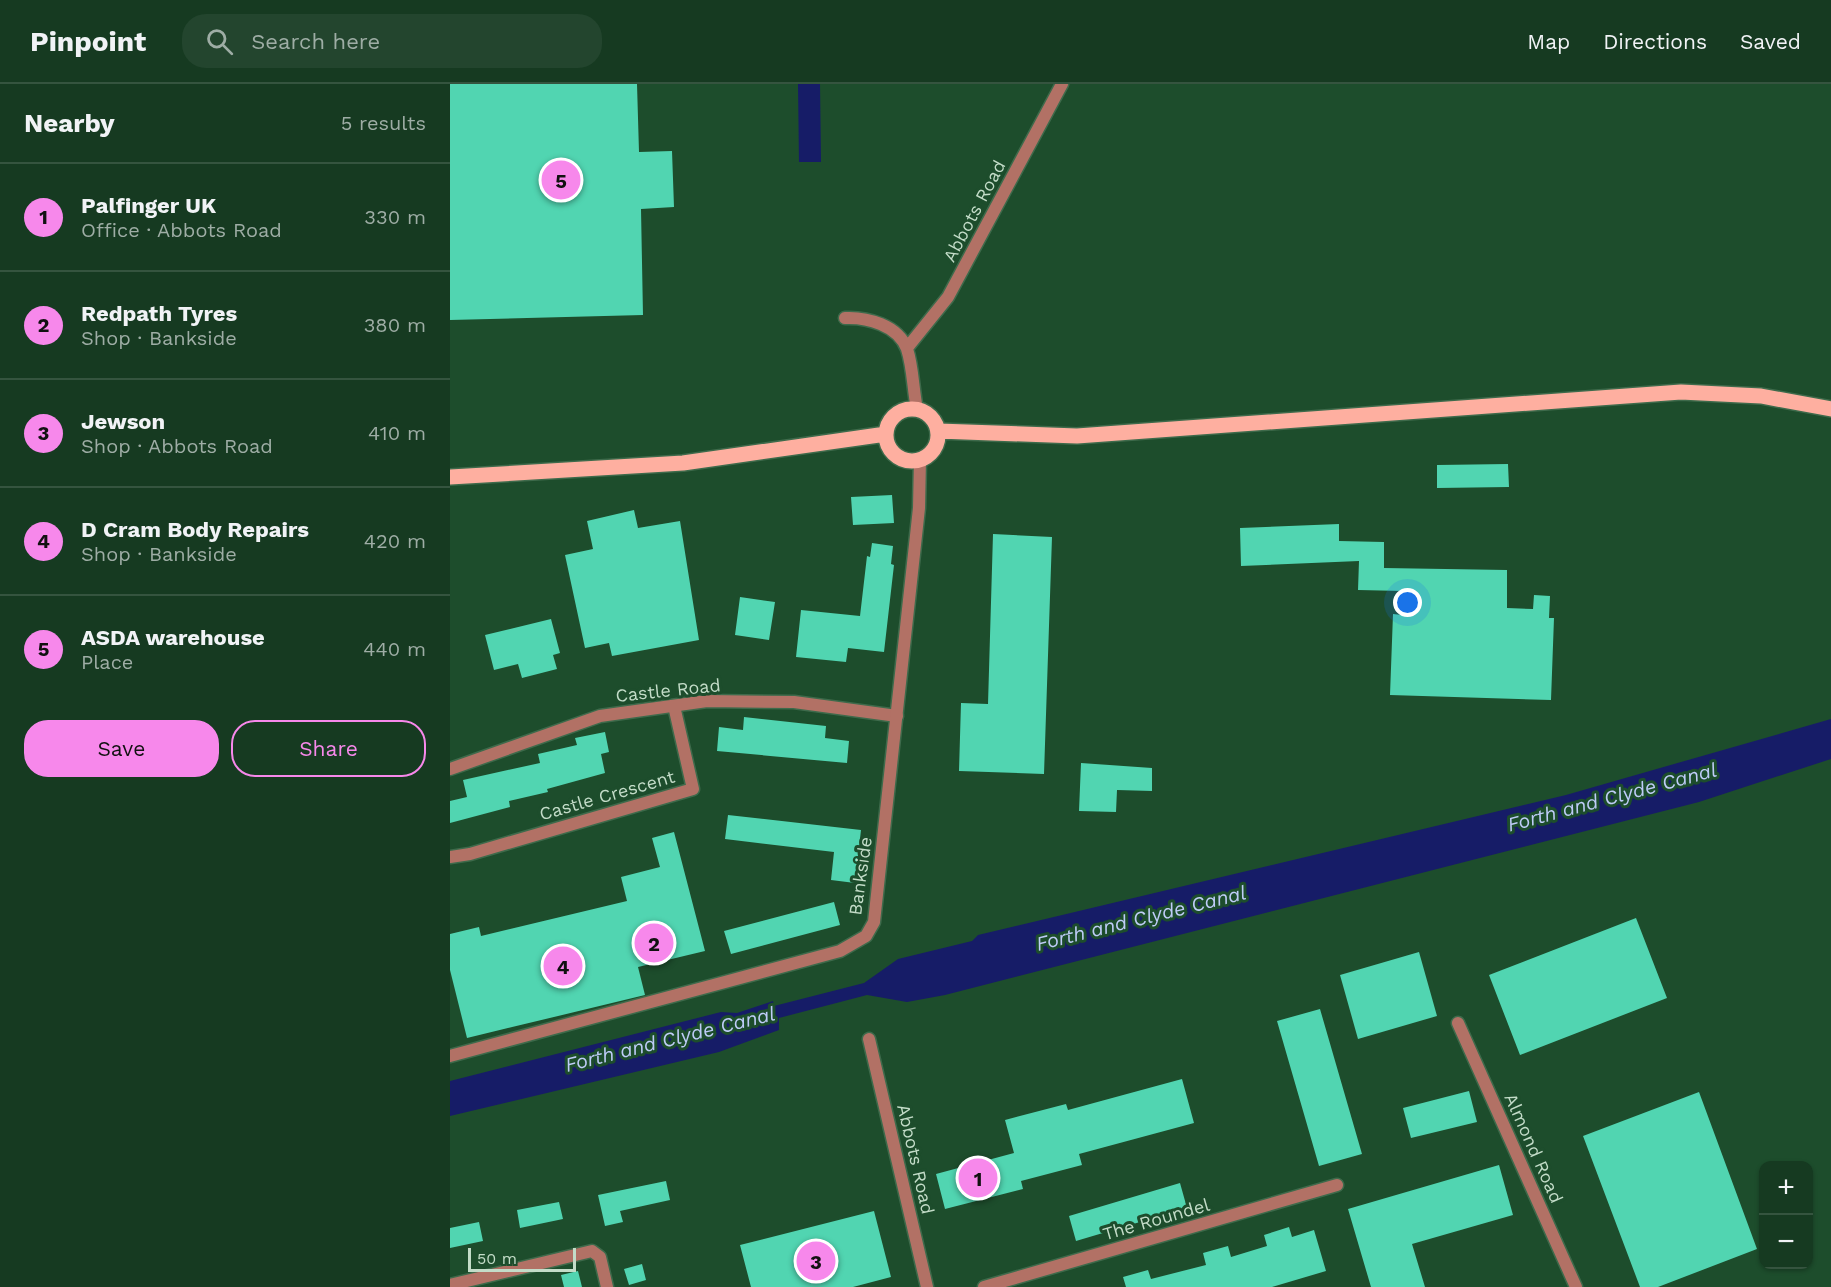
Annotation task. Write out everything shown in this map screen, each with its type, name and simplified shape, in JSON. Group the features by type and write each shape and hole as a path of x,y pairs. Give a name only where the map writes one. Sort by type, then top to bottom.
{"main road":[{"path":"938,431 1077,436 1681,392 1761,396 1831,409"},
{"path":"916,409 932,418 938,431 934,448 920,459 901,458 893,452 886,434 888,426 899,412 916,409"},
{"path":"450,477 683,463 886,434"}],"street":[{"name":"Abbots Road","path":"907,348 948,297 1062,84"},
{"path":"845,318 861,317 879,323 894,333 907,348 916,409"},
{"name":"Bankside","path":"450,1056 829,954 855,944 866,936 874,922 919,508 920,459"},
{"name":"Castle Road","path":"450,769 600,716 707,701 794,702 897,716"},
{"name":"Castle Crescent","path":"450,857 470,854 693,789 674,706"},
{"name":"Almond Road","path":"1458,1023 1576,1287"},
{"name":"Abbots Road","path":"869,1039 927,1287"},
{"name":"The Roundel","path":"984,1287 1337,1185"},
{"path":"450,1285 592,1251 600,1257 607,1287"}],"water":[{"path":"798,84 820,84 821,162 799,162"},
{"name":"Forth and Clyde Canal","path":"1831,719 1831,759 1699,802 945,995 907,1002 867,995 779,1018 779,1030 719,1052 450,1116 450,1081 721,1012 737,1013 773,1001 774,1006 864,983 898,959 972,941 978,935 1566,795"}],"building":[{"path":"450,84 637,84 639,152 672,151 674,207 641,209 643,315 450,320"},
{"path":"1508,464 1509,487 1437,488 1437,465"},
{"path":"892,495 894,523 853,525 851,497"},
{"path":"634,510 638,528 680,521 699,640 612,656 609,643 585,648 565,555 593,549 587,521"},
{"path":"1339,524 1339,541 1384,542 1384,568 1507,570 1507,608 1533,609 1534,595 1550,596 1549,618 1554,618 1551,700 1390,695 1393,614 1402,615 1403,591 1358,590 1359,561 1241,566 1240,528"},
{"path":"993,534 1052,537 1044,774 959,771 961,703 988,704"},
{"path":"872,543 893,546 891,564 894,565 884,652 848,648 846,662 796,657 801,610 860,616 867,556 870,557"},
{"path":"740,597 775,602 769,640 735,635"},
{"path":"551,619 560,653 553,655 557,669 522,678 518,664 494,670 485,635"},
{"path":"744,717 826,726 825,738 849,741 847,763 717,751 719,727 743,730"},
{"path":"605,732 609,752 601,754 605,773 547,789 548,792 509,801 510,807 450,823 450,801 467,797 463,780 540,763 538,754 577,745 575,738"},
{"path":"1081,763 1152,768 1152,791 1117,790 1116,812 1079,811"},
{"path":"728,815 861,830 855,883 831,880 834,852 725,839"},
{"path":"674,832 705,951 638,967 645,995 467,1038 450,970 450,934 479,927 481,936 627,901 621,877 660,867 652,838"},
{"path":"834,902 840,925 731,954 724,931"},
{"path":"1636,918 1667,998 1520,1055 1489,975"},
{"path":"1419,952 1437,1016 1358,1039 1340,975"},
{"path":"1320,1009 1362,1154 1319,1166 1277,1021"},
{"path":"1182,1079 1194,1123 1079,1154 1082,1165 1021,1181 1023,1189 945,1209 936,1174 1014,1153 1005,1120 1066,1104 1068,1110"},
{"path":"1469,1091 1477,1122 1411,1138 1403,1108"},
{"path":"1699,1092 1757,1249 1658,1287 1640,1287 1583,1136"},
{"path":"1499,1165 1513,1215 1412,1244 1425,1287 1371,1287 1348,1209"},
{"path":"666,1181 670,1200 620,1211 623,1222 605,1226 598,1195"},
{"path":"1180,1183 1187,1208 1076,1241 1069,1216"},
{"path":"559,1202 563,1219 520,1228 517,1210"},
{"path":"874,1211 891,1277 853,1287 751,1287 740,1245"},
{"path":"479,1222 483,1241 450,1248 450,1228"},
{"path":"1289,1227 1292,1237 1314,1230 1326,1271 1272,1287 1126,1287 1123,1277 1148,1270 1151,1279 1206,1265 1203,1253 1228,1246 1231,1257 1267,1246 1264,1235"},
{"path":"642,1264 646,1280 629,1285 624,1269"},
{"path":"578,1271 582,1287 564,1287 561,1275"}],"place":[{"name":"ASDA warehouse","path":"561,180"},
{"name":"Redpath Tyres","path":"654,943"},
{"name":"D Cram Body Repairs","path":"563,966"},
{"name":"Palfinger UK","path":"978,1178"},
{"name":"Jewson","path":"816,1261"}]}
